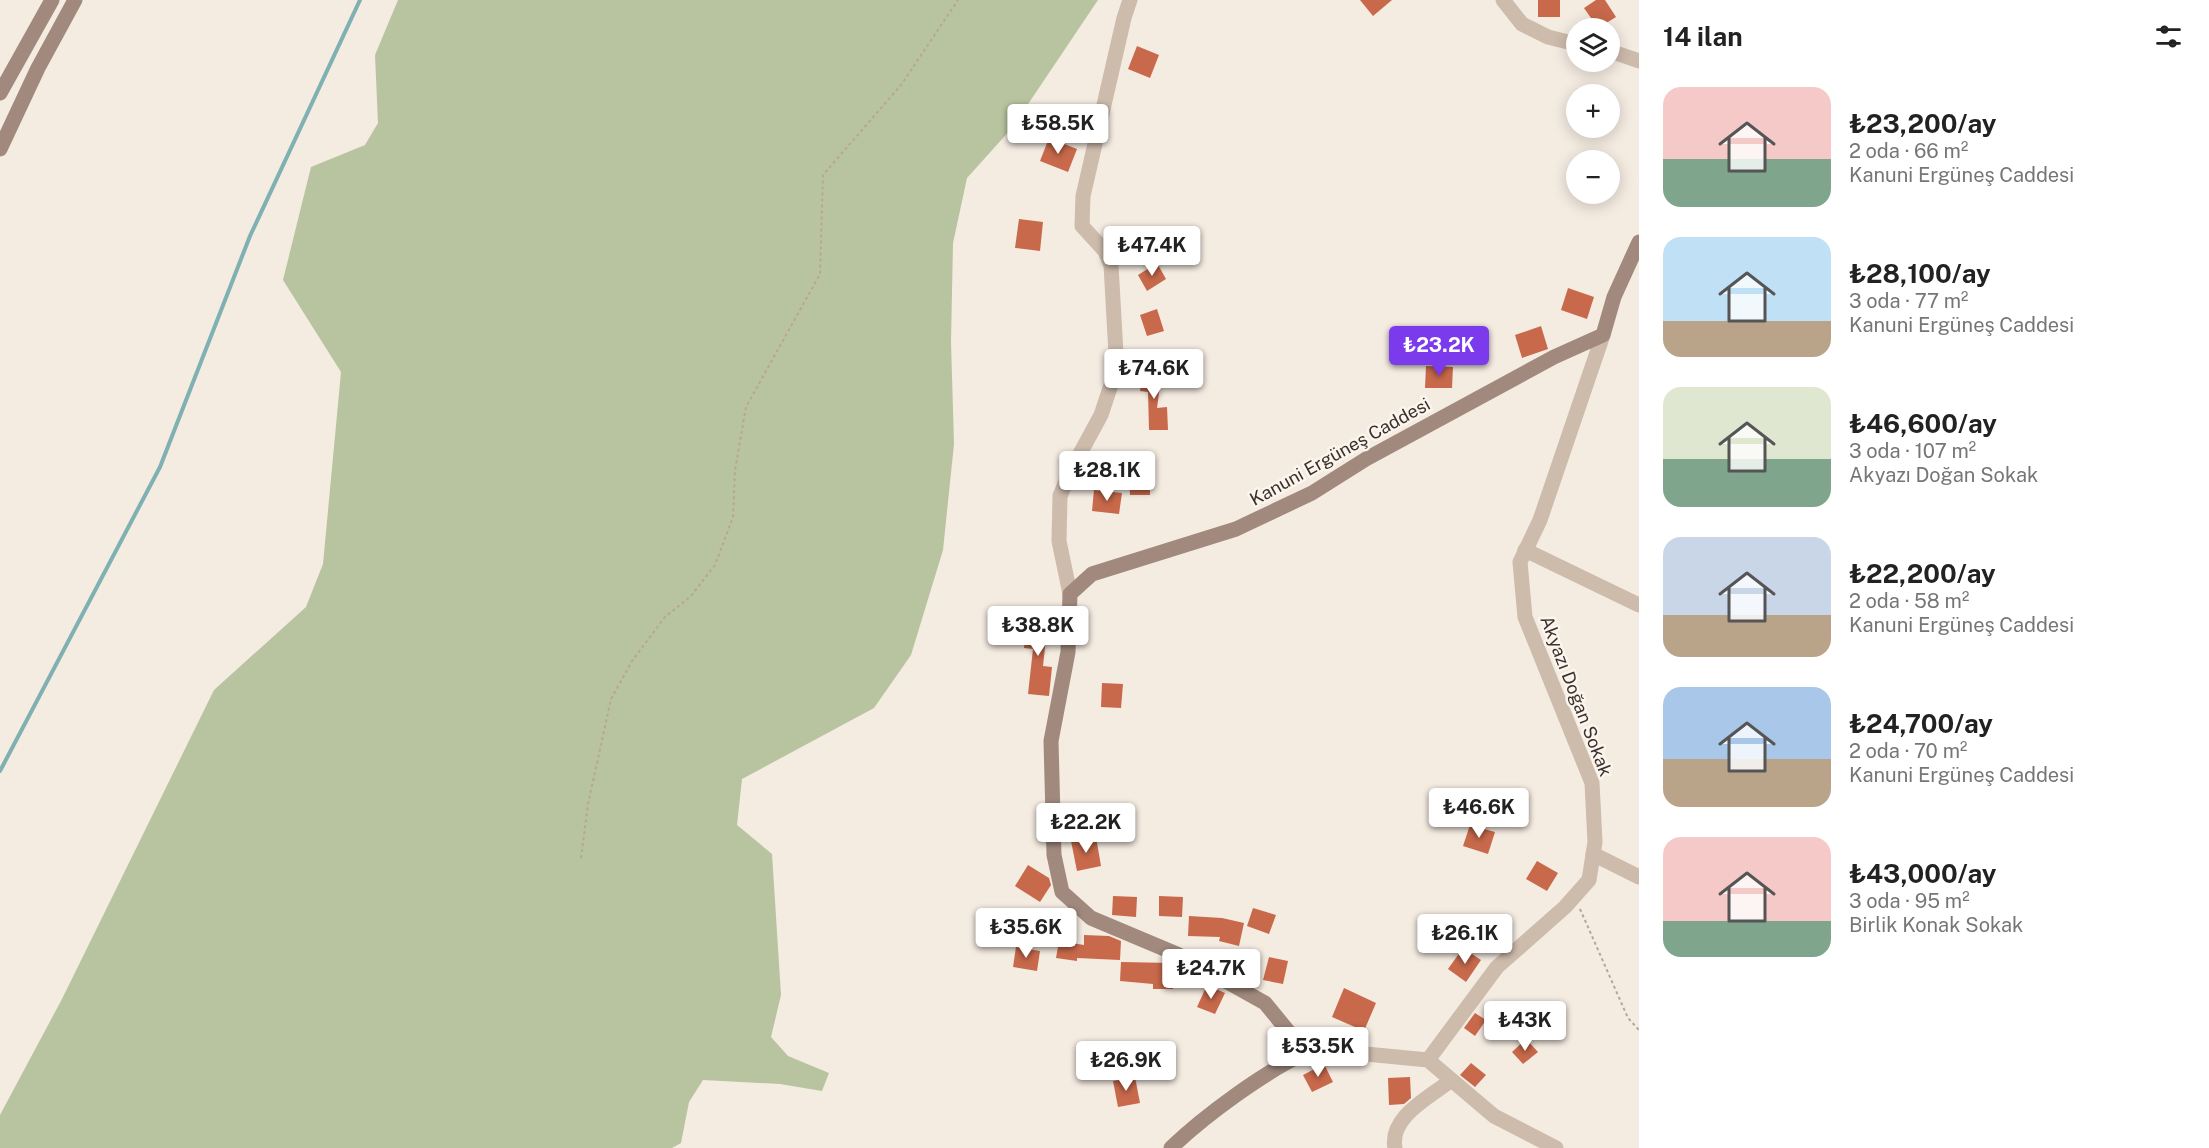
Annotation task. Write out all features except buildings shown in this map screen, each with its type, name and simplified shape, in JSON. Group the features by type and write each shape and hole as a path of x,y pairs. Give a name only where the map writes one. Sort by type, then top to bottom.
{"street":[{"path":"0,93 52,0"},
{"path":"0,149 29,87 75,0"},
{"path":"1130,0 1083,196 1081,218 1082,226 1105,251 1111,265 1116,354 1114,376 1101,415 1070,472 1060,496 1059,541 1070,594 1068,652 1051,741 1054,855 1062,892 1091,918 1179,955 1265,1003 1306,1053"},
{"path":"1503,0 1522,24 1548,37 1566,42"},
{"path":"1620,54 1639,61"},
{"path":"1603,335 1614,297 1639,242"},
{"name":"Kanuni Ergüneş Caddesi","path":"1070,594 1092,574 1236,529 1312,493 1366,459 1554,357 1603,335"},
{"name":"Akyazı Doğan Sokak","path":"1428,1060 1497,967 1565,907 1589,880 1595,842 1592,783 1525,617 1520,562 1540,520 1603,335"},
{"path":"1525,550 1639,604"},
{"path":"1593,854 1639,877"},
{"path":"1171,1148 1213,1113 1288,1061 1306,1053 1366,1054 1428,1060 1494,1116 1556,1148"},
{"path":"1395,1148 1393,1138 1400,1122 1450,1081"}],"path":[{"path":"581,858 588,804 611,699 632,661 659,626 691,596 715,565 733,517 735,470 746,407 820,274 823,176 901,85 958,0"},
{"path":"1575,896 1628,1018 1639,1030"}],"green space":[{"path":"398,0 1098,0 1012,128 967,178 953,243 951,342 954,444 943,550 911,655 874,708 742,779 737,825 772,854 781,995 771,1037 788,1056 829,1073 822,1091 780,1084 703,1080 689,1102 681,1143 672,1148 0,1148 0,1115 62,999 214,690 306,607 323,564 341,372 283,280 311,167 365,145 378,123 375,55"}],"waterway":[{"path":"0,771 160,467 250,236 360,0"}]}
